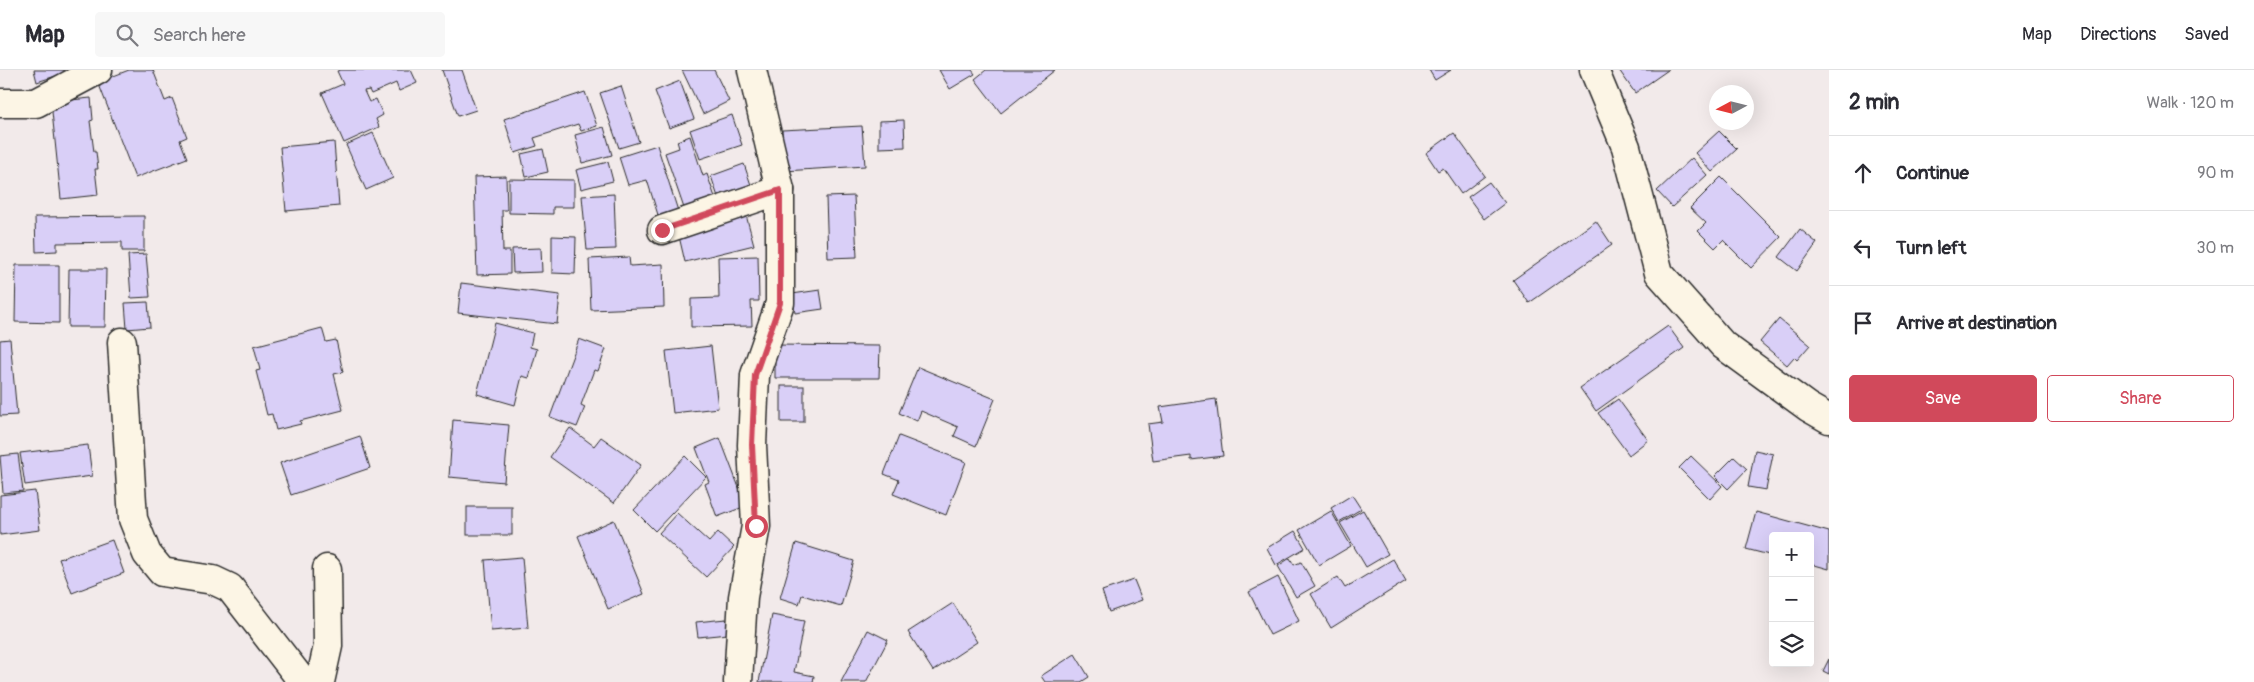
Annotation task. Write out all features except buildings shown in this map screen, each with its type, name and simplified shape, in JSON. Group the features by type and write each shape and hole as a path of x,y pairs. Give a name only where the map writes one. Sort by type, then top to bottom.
{"street":[{"path":"0,103 36,103 98,70"},
{"path":"738,682 742,597 756,526 752,445 755,375 780,303 780,190 752,70"},
{"path":"1594,70 1626,147 1659,273 1723,346 1808,407 1829,419"},
{"path":"662,230 780,190"},
{"path":"122,342 133,519 147,554 162,572 213,580 230,588 303,682"},
{"path":"320,682 328,646 327,569"}],"route":[{"path":"662,230 780,190 780,303 755,375 752,445 756,526"}]}
